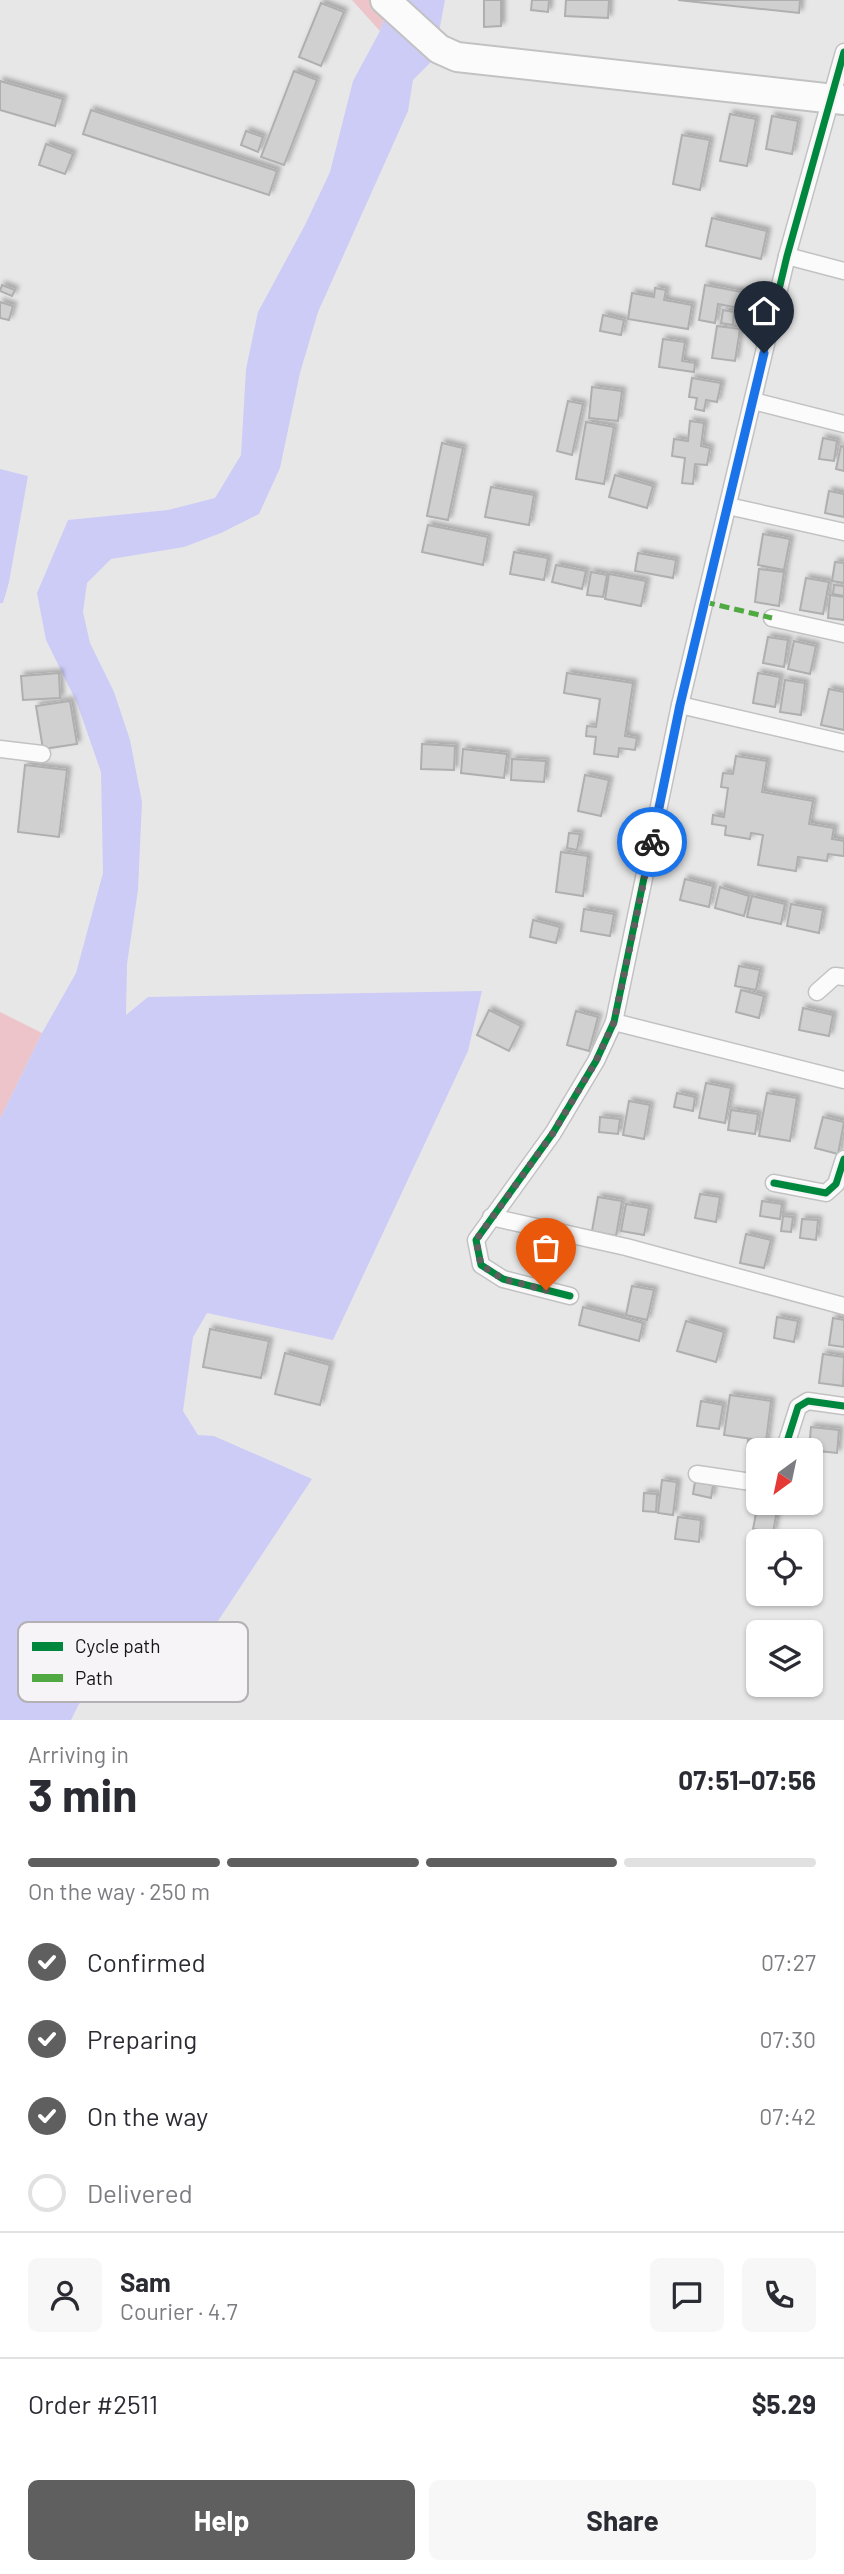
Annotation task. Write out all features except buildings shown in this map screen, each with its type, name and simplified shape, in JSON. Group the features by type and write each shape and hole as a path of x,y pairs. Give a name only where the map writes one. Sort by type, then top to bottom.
{"highway":[{"path":"386,1 439,49 457,57 838,99"}],"street":[{"path":"570,1296 503,1279 481,1265 476,1240 553,1133 596,1061 614,1022 680,705 787,256 838,99 844,52"},
{"path":"787,256 844,271"},
{"path":"753,401 844,424"},
{"path":"728,506 844,532"},
{"path":"772,618 844,634"},
{"path":"680,705 844,743"},
{"path":"0,749 42,754"},
{"path":"817,992 835,976 844,977"},
{"path":"614,1022 844,1080"},
{"path":"774,1183 826,1193 836,1184 844,1159"},
{"path":"491,1217 626,1247 844,1306"},
{"path":"788,1438 798,1407 808,1401 844,1406"},
{"path":"697,1474 746,1481"}],"shaded area":[{"path":"352,0 390,0 380,31"},
{"path":"0,1012 42,1033 0,1119"}],"water":[{"path":"390,0 445,0 434,59 413,80 408,111 318,312 300,373 280,468 259,514 184,547 111,559 87,583 83,612 90,643 114,692 130,740 142,802 138,890 127,964 126,1015 148,997 482,991 468,1051 333,1340 207,1313 193,1337 183,1411 198,1435 214,1436 312,1479 217,1622 18,1622 18,1702 81,1702 71,1720 0,1720 0,1119 42,1033 76,973 103,873 101,772 77,703 46,640 37,593 68,520 168,510 215,498 241,455 246,369 258,312 330,172 353,81 380,31"},
{"path":"0,469 28,476 3,603 0,603"}],"marked path":[{"path":"705,602 772,618"}],"cycle path":[{"path":"570,1296 503,1279 481,1265 476,1240 553,1133 596,1061 614,1022 680,705 787,256 844,52"},
{"path":"774,1183 826,1193 836,1184 844,1159"},
{"path":"788,1438 798,1407 808,1401 844,1406"}],"way so far":[{"path":"546,1290 503,1279 481,1265 476,1240 553,1133 596,1061 614,1022 652,842"}],"route":[{"path":"652,842 680,705 764,353"}]}
